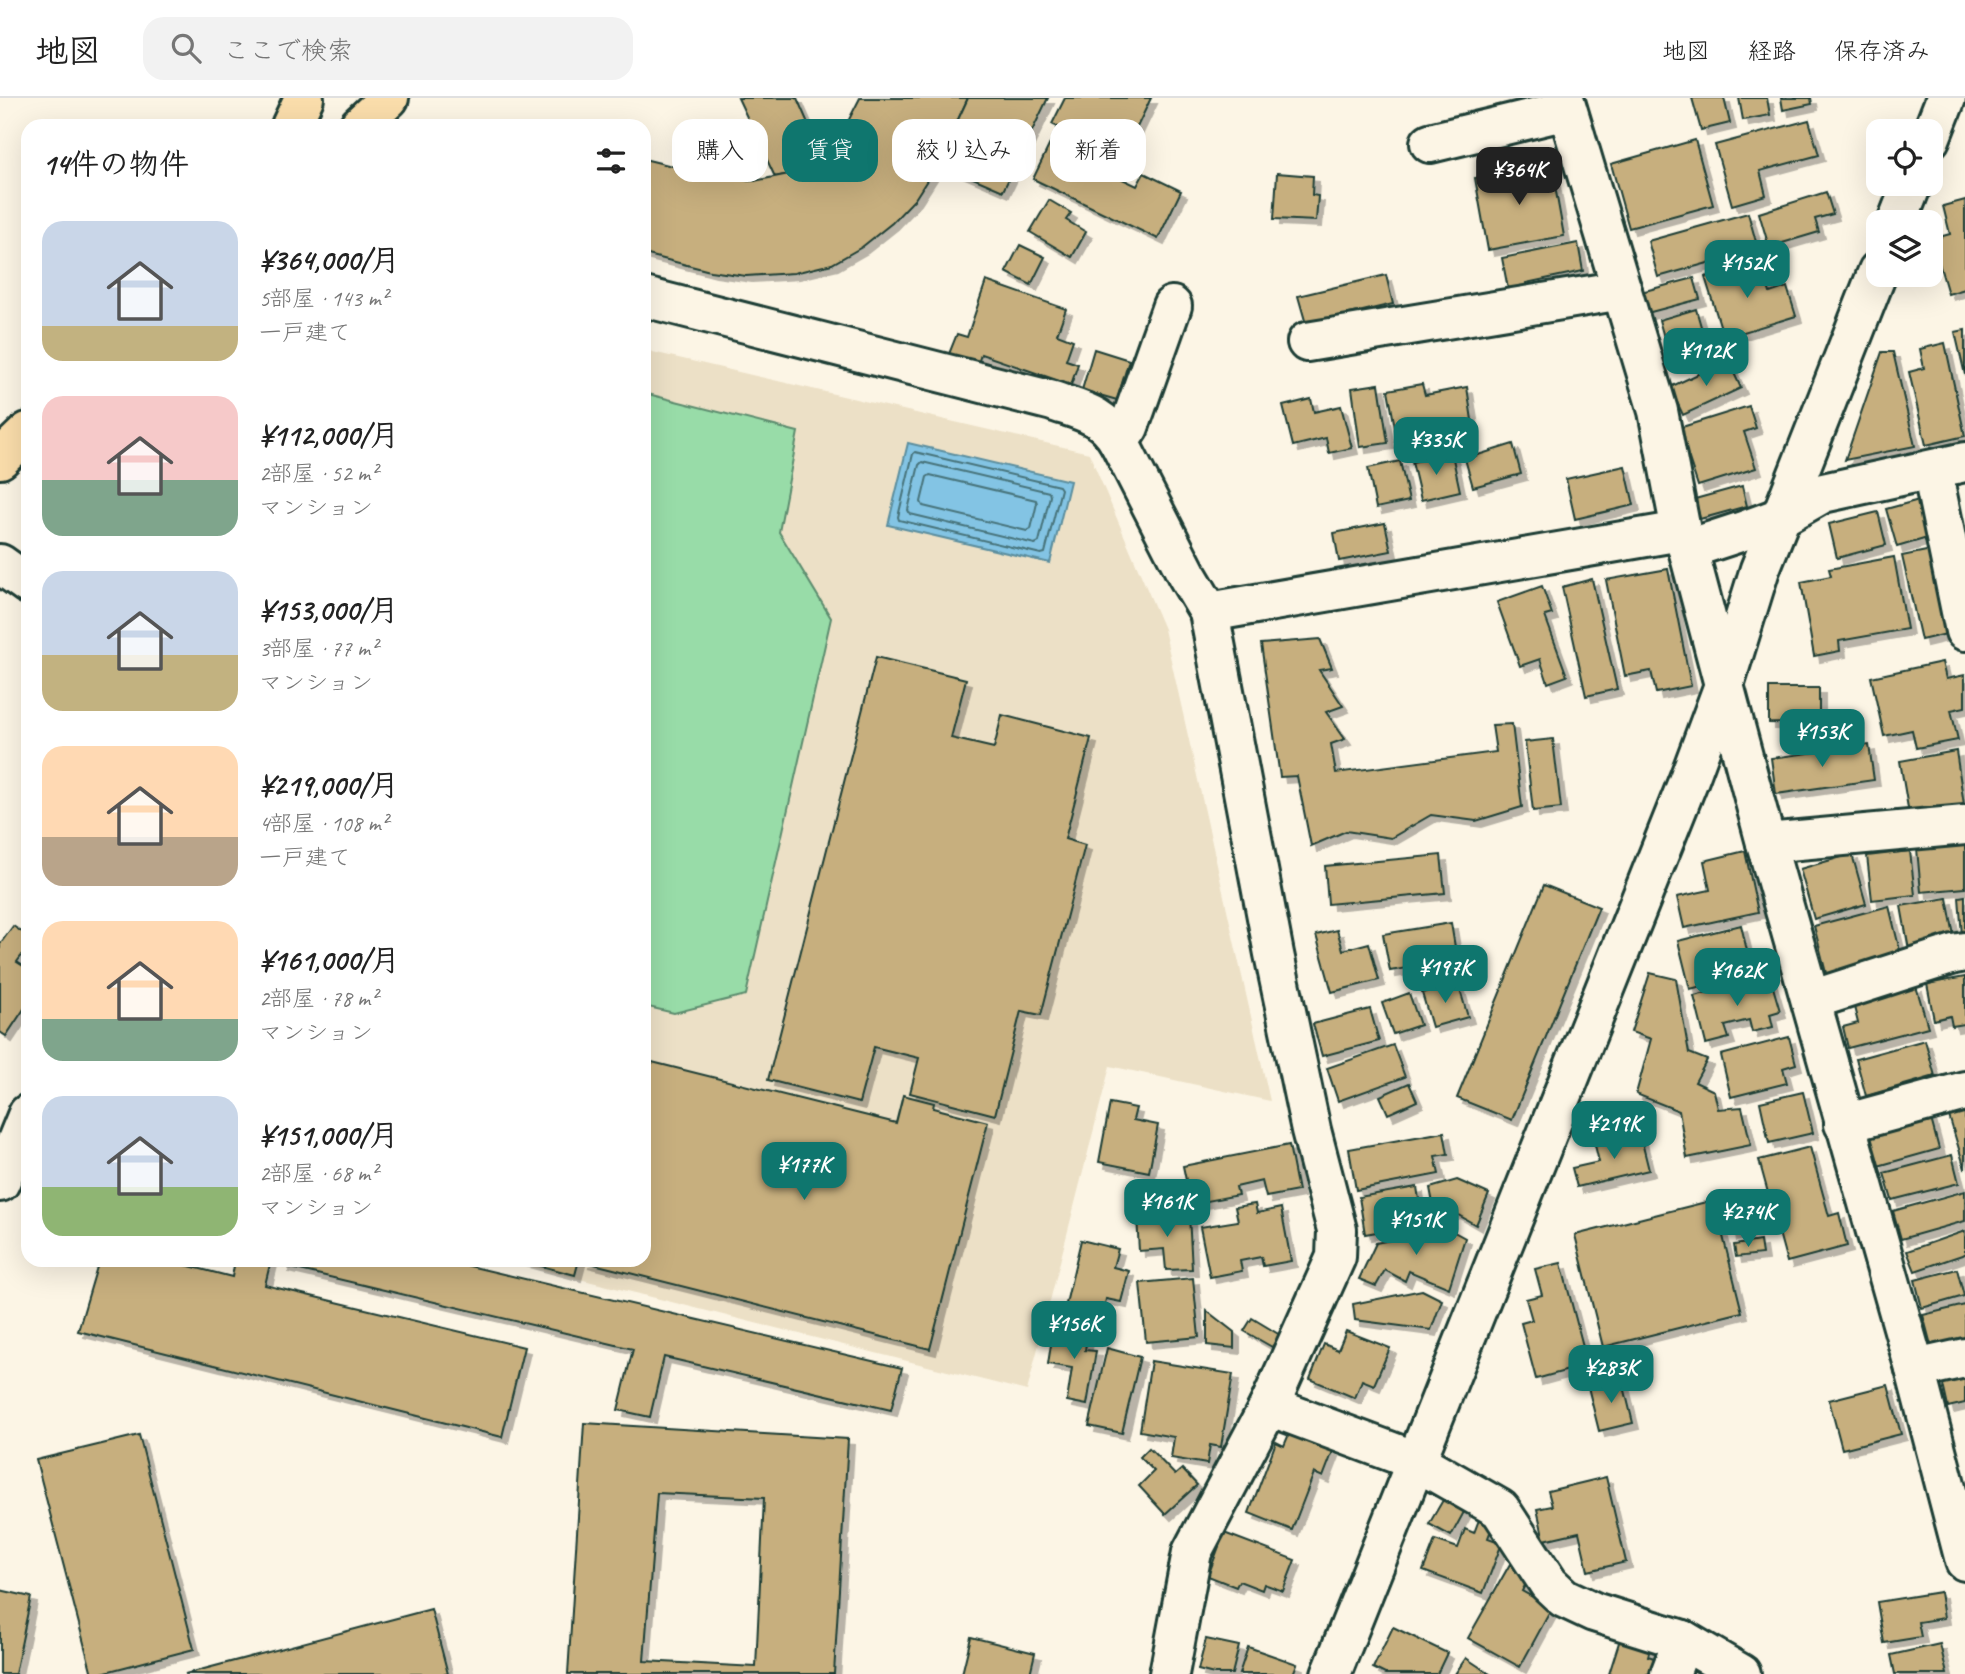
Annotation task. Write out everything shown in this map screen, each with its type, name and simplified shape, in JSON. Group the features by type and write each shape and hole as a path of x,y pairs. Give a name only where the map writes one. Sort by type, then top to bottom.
{"highway":[{"path":"294,119 304,98"},
{"path":"0,459 21,439"}],"street":[{"path":"1938,119 1946,98"},
{"path":"1430,143 1565,104 1658,411 1685,540 1766,843 1964,1552"},
{"path":"1331,1674 1689,779 1724,685 1760,569 1872,287"},
{"path":"1307,342 1622,290"},
{"path":"651,299 1053,401 1098,418 1111,429 1119,442 1187,575 1209,612 1274,954 1305,1103 1337,1230 1336,1257 1269,1406 1192,1552 1170,1674"},
{"path":"1119,442 1129,427 1172,306"},
{"path":"1209,612 1743,531 1781,517 1823,493 1949,466 1965,631"},
{"path":"0,564 21,579"},
{"path":"1766,843 1965,825"},
{"path":"1811,1000 1965,952"},
{"path":"1844,1124 1965,1091"},
{"path":"0,1095 21,1109"},
{"path":"0,1182 21,1131"},
{"path":"1914,1369 1965,1358"},
{"path":"1269,1406 1416,1461 1500,1509 1549,1584 1564,1598 1677,1657 1741,1674"}],"shaded area":[{"path":"651,352 1089,453 1164,629 1270,1101 1110,1066 1027,1391 532,1267 651,1267"}],"green space":[{"path":"651,395 798,432 779,532 831,618 746,995 674,1013 651,1008"}],"water":[{"path":"908,443 1070,481 1050,563 888,525"}],"building":[{"path":"738,98 797,98 806,119 782,119 782,176 775,177 768,162 768,119 748,119"},
{"path":"860,98 968,98 958,119 892,119 892,182 926,182 915,199 892,223 862,247 832,264 794,273 746,276 710,271 651,256 651,161 672,166 672,182 768,182 768,178 782,175 782,182 878,182 878,119 849,119"},
{"path":"968,98 1048,98 1036,123 1036,119 958,119"},
{"path":"1065,98 1151,98 1141,119 1054,119"},
{"path":"1692,98 1724,98 1730,123 1701,130"},
{"path":"1739,98 1767,98 1770,115 1743,120"},
{"path":"1781,98 1811,98 1812,104 1783,110"},
{"path":"1809,120 1819,155 1760,171 1766,195 1732,205 1715,145"},
{"path":"1695,140 1713,205 1629,228 1611,164"},
{"path":"1050,144 1050,182 1129,182 1137,186 1139,182 1146,182 1146,174 1181,191 1158,239 1036,180 1036,173"},
{"path":"1551,164 1564,236 1488,250 1475,178"},
{"path":"1277,173 1313,176 1312,195 1318,196 1316,221 1274,219"},
{"path":"982,182 1007,182 1003,191"},
{"path":"1826,192 1833,214 1815,219 1819,232 1769,247 1759,213"},
{"path":"1049,200 1071,213 1066,220 1086,232 1072,257 1030,232"},
{"path":"1965,200 1965,289 1948,294 1943,277 1943,236 1950,234 1943,206"},
{"path":"1748,213 1758,249 1658,277 1648,241"},
{"path":"1578,243 1583,271 1526,283 1527,291 1509,294 1502,258"},
{"path":"1020,245 1045,257 1031,285 1006,272"},
{"path":"1760,260 1770,293 1787,287 1796,316 1724,338 1705,277"},
{"path":"1386,275 1393,304 1306,324 1298,296"},
{"path":"1694,278 1700,299 1647,313 1641,292"},
{"path":"986,281 1066,309 1057,334 1073,340 1066,360 1078,364 1071,385 981,354 978,364 949,354 957,334 967,337"},
{"path":"1696,309 1702,330 1665,341 1659,320"},
{"path":"1965,330 1965,375 1955,332"},
{"path":"1945,343 1965,436 1926,445 1909,372 1924,368 1920,349"},
{"path":"1094,349 1129,360 1117,400 1082,390"},
{"path":"1882,352 1893,352 1915,446 1845,460"},
{"path":"1728,360 1741,388 1683,415 1670,387"},
{"path":"1379,384 1388,443 1360,447 1352,388"},
{"path":"1422,384 1425,395 1467,387 1472,420 1396,433 1388,390"},
{"path":"1311,399 1314,412 1341,406 1352,448 1329,453 1326,438 1293,446 1283,406"},
{"path":"1749,406 1756,428 1744,432 1756,468 1698,486 1679,428"},
{"path":"1513,444 1521,474 1473,487 1465,459"},
{"path":"1452,454 1460,491 1421,500 1412,462"},
{"path":"1400,461 1409,501 1376,508 1368,468"},
{"path":"1625,466 1634,505 1575,519 1566,479"},
{"path":"1742,486 1747,506 1700,519 1695,499"},
{"path":"1930,497 1941,534 1897,547 1886,509"},
{"path":"1878,512 1886,545 1837,558 1829,524"},
{"path":"1385,523 1391,551 1339,561 1334,533"},
{"path":"1941,548 1959,631 1921,640 1902,556"},
{"path":"1894,557 1907,629 1839,641 1840,651 1814,656 1801,582 1831,576 1829,569"},
{"path":"1668,569 1691,686 1656,693 1651,671 1625,676 1606,580"},
{"path":"1592,579 1617,689 1586,696 1562,587"},
{"path":"1542,586 1552,614 1545,616 1567,676 1548,683 1540,659 1520,666 1497,602"},
{"path":"1320,639 1332,668 1319,670 1343,706 1326,712 1345,739 1331,744 1336,773 1496,752 1492,725 1512,724 1522,807 1476,821 1431,815 1391,838 1346,831 1311,846 1297,776 1280,777 1261,644"},
{"path":"876,657 966,679 951,738 994,748 1002,715 1091,738 1065,839 1085,845 1041,1015 1021,1011 995,1115 910,1093 919,1058 874,1047 859,1103 768,1080"},
{"path":"1942,662 1946,679 1965,675 1965,707 1951,710 1958,740 1916,748 1912,730 1884,736 1871,677"},
{"path":"1769,688 1819,688 1819,724 1769,723"},
{"path":"1553,739 1561,808 1533,811 1525,742"},
{"path":"1869,745 1874,780 1776,794 1771,758"},
{"path":"1956,751 1965,811 1910,820 1900,761"},
{"path":"1965,845 1965,888 1921,892 1917,849"},
{"path":"1745,851 1758,912 1684,928 1677,897 1710,890 1704,861"},
{"path":"1910,851 1915,895 1872,900 1867,856"},
{"path":"1852,854 1866,904 1814,919 1800,869"},
{"path":"1441,855 1445,893 1328,904 1325,866"},
{"path":"1544,885 1599,907 1512,1120 1457,1098"},
{"path":"1965,896 1965,936 1962,936 1959,897"},
{"path":"1947,898 1955,941 1909,950 1901,906"},
{"path":"1889,906 1902,959 1827,977 1814,926"},
{"path":"1451,923 1457,959 1390,971 1383,934"},
{"path":"1741,925 1748,955 1713,963 1718,982 1690,989 1678,941"},
{"path":"13,926 21,931 21,957 17,962 21,965 21,1014 6,1036 0,1032 0,944"},
{"path":"1337,930 1343,950 1369,943 1379,980 1332,992 1316,935"},
{"path":"1650,973 1676,979 1689,1053 1707,1060 1695,1082 1714,1091 1718,1109 1742,1107 1751,1145 1687,1158 1679,1111 1636,1094 1651,1039 1631,1032"},
{"path":"1770,977 1780,1011 1770,1014 1773,1027 1752,1032 1749,1020 1725,1026 1729,1038 1706,1044 1694,996"},
{"path":"1965,977 1965,1024 1952,1026 1950,1016 1934,1020 1927,984"},
{"path":"1458,983 1468,1017 1432,1027 1422,993"},
{"path":"1916,986 1928,1027 1848,1048 1843,1027 1858,1023 1853,1003"},
{"path":"1409,993 1420,1025 1393,1034 1382,1003"},
{"path":"1370,1009 1379,1041 1322,1056 1313,1024"},
{"path":"1789,1037 1796,1064 1783,1068 1787,1083 1731,1097 1721,1055"},
{"path":"1925,1040 1935,1076 1866,1096 1856,1059"},
{"path":"1393,1045 1405,1077 1338,1101 1327,1068"},
{"path":"651,1062 896,1123 903,1095 934,1103 933,1108 988,1122 930,1349 606,1267 651,1267"},
{"path":"1409,1083 1417,1101 1388,1114 1380,1096"},
{"path":"1803,1092 1813,1133 1769,1143 1760,1102"},
{"path":"1110,1103 1136,1108 1133,1120 1158,1125 1149,1172 1099,1162"},
{"path":"1965,1111 1965,1169 1949,1116"},
{"path":"1930,1115 1939,1149 1878,1166 1868,1133"},
{"path":"1444,1132 1448,1154 1435,1156 1439,1174 1356,1190 1349,1149"},
{"path":"1640,1134 1649,1170 1577,1187 1572,1168 1599,1162 1595,1145"},
{"path":"1289,1145 1298,1191 1266,1197 1262,1181 1236,1187 1238,1195 1191,1204 1183,1166"},
{"path":"1810,1147 1829,1216 1839,1213 1847,1246 1787,1262 1759,1160"},
{"path":"1952,1155 1959,1183 1892,1200 1884,1173"},
{"path":"1457,1180 1489,1194 1476,1225 1453,1212 1436,1219 1430,1188"},
{"path":"1417,1187 1423,1224 1365,1234 1359,1197"},
{"path":"1965,1191 1965,1221 1901,1239 1893,1211"},
{"path":"1757,1193 1764,1228 1731,1235 1723,1201"},
{"path":"1714,1200 1742,1312 1603,1347 1575,1235"},
{"path":"1255,1204 1257,1213 1281,1208 1291,1261 1263,1266 1261,1257 1240,1261 1242,1271 1210,1277 1200,1227 1238,1221 1235,1207"},
{"path":"1189,1215 1192,1269 1166,1270 1164,1249 1139,1251 1137,1217"},
{"path":"1447,1228 1465,1238 1449,1288 1409,1271 1405,1281 1385,1270 1376,1286 1359,1279 1376,1243"},
{"path":"1965,1231 1965,1254 1915,1271 1907,1251"},
{"path":"1081,1240 1118,1249 1113,1267 1129,1271 1121,1302 1106,1299 1102,1317 1065,1308"},
{"path":"1760,1241 1762,1254 1736,1257 1734,1245"},
{"path":"1561,1263 1584,1350 1573,1353 1576,1368 1536,1379 1521,1323 1532,1320 1526,1299 1542,1295 1535,1269"},
{"path":"97,1267 193,1267 232,1277 234,1267 269,1267 265,1285 524,1347 502,1437 78,1331"},
{"path":"287,1267 474,1267 902,1368 891,1410 664,1357 650,1417 618,1410 633,1349"},
{"path":"545,1267 577,1267 575,1275"},
{"path":"1957,1269 1964,1296 1922,1308 1915,1280"},
{"path":"1193,1278 1199,1337 1146,1342 1140,1283"},
{"path":"1422,1290 1442,1300 1431,1330 1355,1320 1353,1304"},
{"path":"1965,1305 1965,1340 1932,1349 1923,1315"},
{"path":"1207,1311 1234,1332 1234,1348 1207,1345"},
{"path":"1252,1318 1280,1335 1272,1347 1244,1331"},
{"path":"1054,1325 1088,1331 1085,1350 1096,1351 1087,1405 1067,1401 1072,1368 1048,1364"},
{"path":"1346,1331 1390,1348 1374,1385 1362,1380 1355,1398 1310,1379 1324,1344 1338,1350"},
{"path":"1107,1348 1140,1357 1122,1433 1089,1426"},
{"path":"1151,1361 1233,1374 1221,1447 1210,1445 1207,1464 1171,1458 1174,1437 1140,1431"},
{"path":"1965,1371 1965,1403 1948,1407 1941,1376"},
{"path":"1622,1378 1633,1423 1599,1431 1588,1387"},
{"path":"1888,1385 1901,1434 1842,1449 1829,1400"},
{"path":"584,1423 848,1439 834,1674 568,1674","holes":["657,1493 764,1498 756,1667 644,1661"]},
{"path":"1289,1434 1333,1451 1323,1477 1314,1473 1292,1530 1249,1513 1276,1442 1284,1446"},
{"path":"139,1435 194,1649 92,1674 36,1460"},
{"path":"1149,1448 1175,1475 1182,1469 1197,1485 1165,1514 1139,1486 1154,1471 1140,1457"},
{"path":"1606,1477 1626,1562 1588,1571 1579,1532 1544,1540 1537,1509 1552,1506 1548,1491"},
{"path":"1443,1500 1464,1512 1451,1536 1429,1524"},
{"path":"1480,1517 1494,1522 1488,1538 1502,1543 1483,1593 1423,1571 1435,1540 1458,1548 1465,1529 1474,1533"},
{"path":"1224,1533 1295,1560 1283,1591 1264,1584 1262,1590 1239,1581 1236,1587 1208,1576"},
{"path":"1510,1564 1530,1576 1522,1591 1552,1608 1520,1667 1468,1638"},
{"path":"0,1590 31,1597 15,1674 0,1674"},
{"path":"1940,1592 1944,1618 1918,1622 1921,1637 1884,1643 1877,1602"},
{"path":"431,1609 448,1674 185,1674"},
{"path":"1393,1627 1447,1653 1437,1674 1385,1674 1373,1668"},
{"path":"1621,1636 1651,1645 1648,1656 1660,1660 1655,1674 1609,1674"},
{"path":"971,1637 1035,1653 1030,1674 962,1674"},
{"path":"1206,1639 1239,1646 1232,1674 1214,1674 1198,1670"},
{"path":"1940,1644 1947,1674 1895,1674 1891,1655"},
{"path":"1248,1647 1297,1664 1293,1674 1239,1674"},
{"path":"1466,1658 1490,1674 1455,1674"}]}
